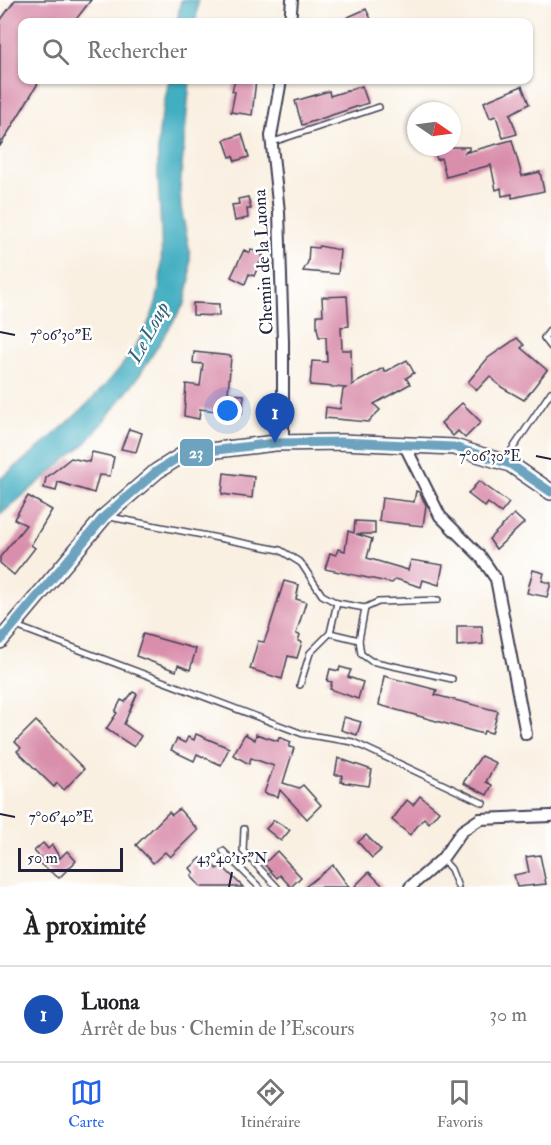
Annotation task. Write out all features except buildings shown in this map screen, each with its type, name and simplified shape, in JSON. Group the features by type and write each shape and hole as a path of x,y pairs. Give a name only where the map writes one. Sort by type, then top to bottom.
{"street":[{"path":"290,18 292,0"},
{"name":"Chemin de la Luona","path":"280,84 272,143 279,224 283,443"},
{"path":"0,641 105,516 157,471 184,454 283,443 404,444 454,447 504,462 551,492"},
{"path":"404,444 440,516 481,557 496,579 525,734"},
{"path":"410,887 442,859 462,831 480,819 551,816"}],"lane":[{"path":"272,143 379,107"},
{"path":"551,329 544,338 551,347"},
{"path":"504,462 551,392"},
{"path":"105,516 280,550 302,563 322,595 337,603 365,608 378,602 438,600"},
{"path":"300,685 310,653 330,633 337,603"},
{"path":"365,608 359,640 361,654 371,661 452,679"},
{"path":"15,625 303,734 353,742 483,803"},
{"path":"330,633 359,640"},
{"path":"244,829 243,851 277,887"},
{"path":"223,851 259,887"},
{"path":"442,859 451,869 458,887"}],"water":[{"path":"181,0 198,0 196,18 178,18"},
{"name":"Le Loup","path":"168,84 190,84 180,188 181,208 190,252 190,279 185,303 137,379 87,442 0,515 0,479 72,419 96,395 137,343 151,316 159,289 162,255 158,164 160,122"}],"transit line":[{"name":"23","path":"0,641 105,516 157,471 184,454 275,443 341,442 454,447 510,464 551,492"}],"place":[{"name":"Luona","path":"275,443"}]}
